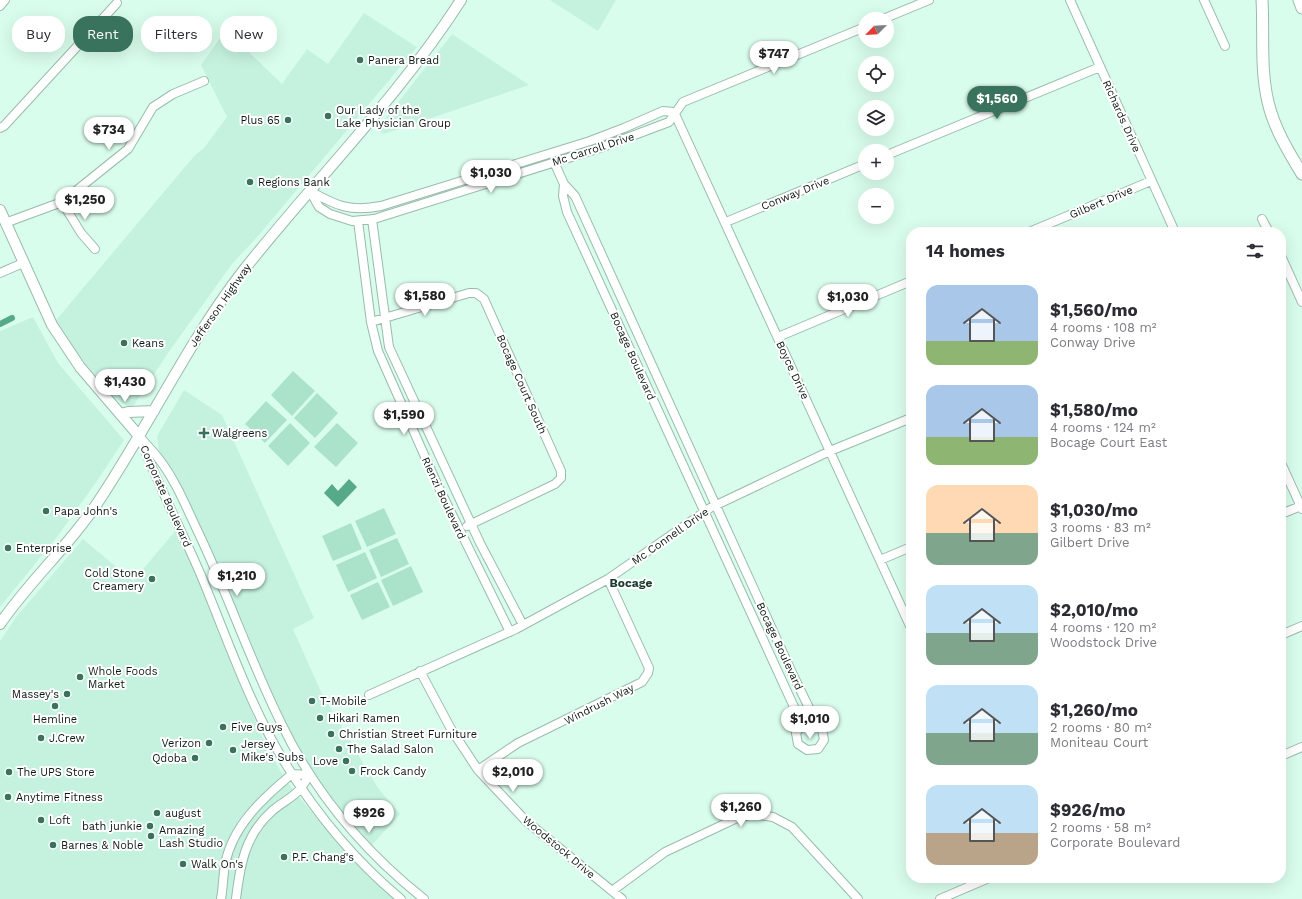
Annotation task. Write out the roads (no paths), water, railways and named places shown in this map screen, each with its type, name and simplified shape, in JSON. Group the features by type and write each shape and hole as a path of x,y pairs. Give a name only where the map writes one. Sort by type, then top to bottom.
{"highway":[{"path":"1262,0 1264,72 1268,101 1277,128 1302,174"},
{"path":"1299,0 1302,8"}],"main road":[{"name":"Jefferson Highway","path":"0,624 9,610 99,502 140,436 190,349 225,296 258,252 413,69 440,33 461,0"},
{"path":"0,210 23,263 57,333 80,367 140,436"},
{"path":"120,414 128,412 154,411"}],"street":[{"path":"0,6 5,0"},
{"path":"894,14 929,0"},
{"name":"Richards Drive","path":"1070,0 1173,227"},
{"path":"1204,0 1225,46"},
{"path":"0,128 4,126 36,92 117,3"},
{"name":"Mc Carroll Drive","path":"310,191 319,207 324,211 343,218 358,221 372,219 600,148 669,122 674,112 683,102 858,30"},
{"path":"894,152 1100,67"},
{"path":"5,223 62,202 128,149 153,107 172,94 204,81"},
{"name":"Mc Carroll Drive","path":"310,191 331,203 344,208 364,210 590,141 663,111 674,112"},
{"name":"Boyce Drive","path":"674,112 726,222 906,617"},
{"name":"Bocage Boulevard","path":"554,162 564,184 575,196 793,676 815,720 822,729 824,740 818,749 807,750 798,744 796,733 801,726 800,720 567,212 563,196 564,184"},
{"name":"Conway Drive","path":"726,222 858,167"},
{"name":"Gilbert Drive","path":"1041,227 1151,181"},
{"path":"62,202 81,233 94,249"},
{"name":"Rienzi Boulevard","path":"372,219 374,225 384,319 389,347 471,524 523,625"},
{"path":"1262,219 1266,227"},
{"name":"Rienzi Boulevard","path":"358,221 371,322 386,370 459,530 510,632"},
{"path":"0,273 23,263"},
{"path":"1286,269 1302,302"},
{"path":"778,336 906,283"},
{"name":"Bocage Court South","path":"384,319 469,293 476,293 484,299 561,471 561,478 555,484 471,524"},
{"path":"371,322 384,319"},
{"name":"Mc Connell Drive","path":"369,695 510,632 608,579 715,505 830,451 906,420"},
{"name":"Corporate Boulevard","path":"140,436 154,475 187,542 264,725 301,788 345,845 371,873 401,899"},
{"name":"Corporate Boulevard","path":"140,436 160,460 188,511 282,726 309,775 339,815 362,842 399,878 424,899"},
{"path":"1286,474 1301,507 1286,512"},
{"path":"459,530 471,524"},
{"path":"880,560 906,549"},
{"name":"Windrush Way","path":"478,770 512,747 642,682 649,668 608,579"},
{"path":"1286,633 1302,626"},
{"name":"Woodstock Drive","path":"420,672 451,729 478,770 526,821 622,899"},
{"path":"1286,754 1302,747"},
{"path":"221,899 225,864 232,845 246,818 263,798 292,774 309,775 301,788 271,811 258,828 246,848 239,870 236,899"},
{"path":"612,891 665,852 734,819 752,814 773,817 792,828 858,899"},
{"path":"940,899 977,883"}],"waterway":[{"path":"0,324 12,318"}],"place":[{"name":"Panera Bread","path":"360,60"},
{"name":"Our Lady of the Lake Physician Group","path":"328,116"},
{"name":"Plus 65","path":"288,120"},
{"name":"Regions Bank","path":"250,182"},
{"name":"Keans","path":"124,343"},
{"name":"Walgreens","path":"204,433"},
{"name":"Papa John's","path":"46,511"},
{"name":"Enterprise","path":"8,548"},
{"name":"Cold Stone Creamery","path":"152,579"},
{"name":"Whole Foods Market","path":"80,677"},
{"name":"Massey's","path":"67,694"},
{"name":"T-Mobile","path":"312,701"},
{"name":"Hemline","path":"55,706"},
{"name":"Hikari Ramen","path":"320,718"},
{"name":"Five Guys","path":"223,727"},
{"name":"Christian Street Furniture","path":"331,734"},
{"name":"J.Crew","path":"41,738"},
{"name":"Verizon","path":"209,743"},
{"name":"The Salad Salon","path":"339,749"},
{"name":"Jersey Mike's Subs","path":"233,750"},
{"name":"Qdoba","path":"195,758"},
{"name":"Love","path":"346,761"},
{"name":"Frock Candy","path":"352,771"},
{"name":"The UPS Store","path":"9,772"},
{"name":"Anytime Fitness","path":"8,797"},
{"name":"august","path":"157,813"},
{"name":"Loft","path":"41,820"},
{"name":"bath junkie","path":"150,826"},
{"name":"Amazing Lash Studio","path":"151,836"},
{"name":"Barnes & Noble","path":"53,845"},
{"name":"P.F. Chang's","path":"284,857"},
{"name":"Walk On's","path":"183,864"}],"district":[{"name":"Bocage","path":"631,583"}]}
